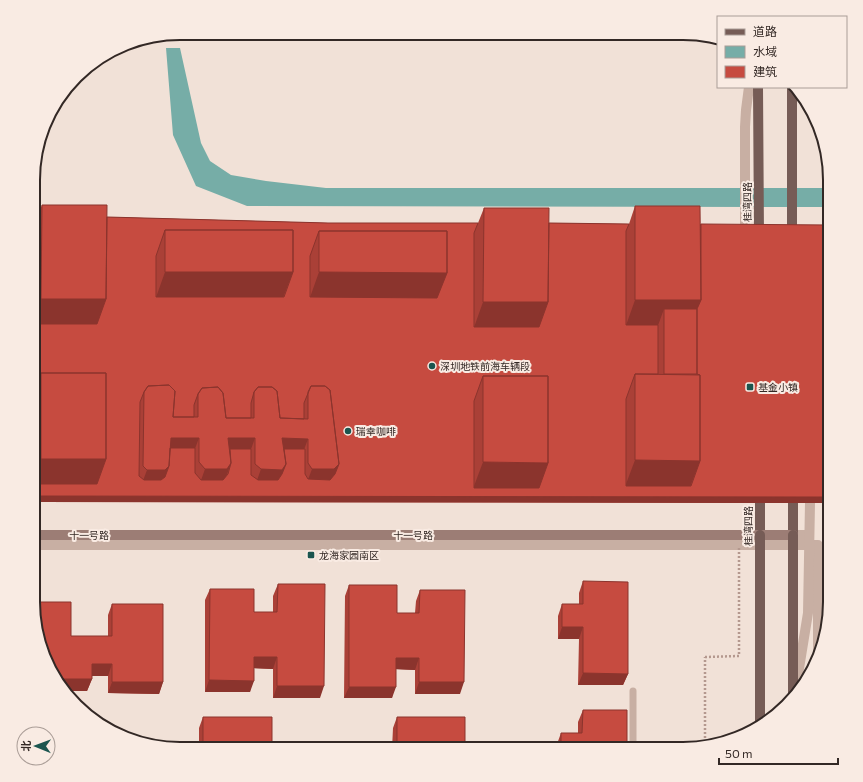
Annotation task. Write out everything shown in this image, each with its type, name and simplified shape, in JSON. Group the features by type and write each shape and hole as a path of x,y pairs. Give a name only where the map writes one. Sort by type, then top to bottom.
{"main road":[{"name":"桂湾四路","path":"758,88 759,246"},
{"path":"792,93 792,247"},
{"path":"793,479 793,688"},
{"name":"桂湾四路","path":"760,480 760,719"}],"street":[{"path":"745,246 745,127 749,88"},
{"path":"796,684 808,613 810,499"},
{"name":"十一号路","path":"40,535 793,535"},
{"path":"793,535 809,535"},
{"path":"40,545 818,545 818,638"}],"lane":[{"path":"632,690 633,742"}],"path":[{"path":"705,740 705,657 739,656 739,535"}],"water":[{"path":"166,48 180,48 201,143 210,161 231,175 326,188 823,188 823,207 247,206 196,186 173,135"}],"building":[{"path":"42,205 107,205 106,299 41,299"},
{"path":"635,206 700,206 701,300 635,300"},
{"path":"484,208 549,208 548,302 483,302"},
{"name":"深圳地铁前海车辆段","path":"107,217 328,223 478,223 474,233 474,327 539,327 548,302 549,223 629,224 626,231 626,325 658,325 658,374 635,374 626,399 626,486 691,486 700,461 700,375 697,374 697,309 701,300 701,224 823,225 823,497 40,496 40,484 97,484 106,459 106,373 41,373 40,375 40,324 97,324 106,299","holes":["165,230 293,230 293,272 284,297 156,297 156,256","319,231 447,231 447,273 437,298 310,297 310,256","483,376 548,376 548,463 539,488 474,488 474,401","169,385 175,391 173,417 194,417 194,405 202,388 218,387 223,393 226,418 251,418 251,403 254,392 258,387 272,387 277,391 280,418 304,419 304,403 311,386 325,386 330,390 339,464 335,474 330,480 308,479 305,474 305,449 284,449 286,464 278,480 258,480 251,475 251,449 230,449 231,463 228,474 223,480 201,480 195,473 195,448 170,448 169,466 165,477 161,480 144,480 139,476 140,402 148,386"]},
{"path":"165,230 293,230 293,272 165,272"},
{"path":"319,231 447,231 447,273 319,272"},
{"path":"664,309 697,309 697,374 664,374"},
{"path":"41,373 106,373 106,459 41,459"},
{"path":"635,374 700,375 700,461 635,460"},
{"path":"483,376 548,376 548,463 483,462"},
{"path":"169,385 175,391 173,417 198,417 198,394 202,388 218,387 223,393 226,418 254,418 254,392 258,387 272,387 277,391 280,418 308,419 308,392 311,386 325,386 330,390 339,464 334,469 312,469 308,463 308,439 282,438 286,464 282,470 261,469 255,464 255,438 228,438 231,463 227,469 205,469 199,462 199,438 171,438 169,466 165,470 147,470 143,466 144,392 148,386"},
{"path":"583,581 628,582 628,674 583,673 583,627 562,627 562,604 583,604"},
{"path":"278,584 325,584 324,686 277,686 277,657 254,657 254,681 209,680 210,589 254,589 254,612 277,612"},
{"path":"349,585 397,585 397,613 419,613 420,590 465,590 464,682 419,682 419,658 396,658 396,687 349,687"},
{"path":"40,602 71,602 71,636 112,636 112,604 163,604 163,682 112,682 112,664 92,664 92,679 63,679 54,664 47,647 41,620"},
{"path":"583,710 627,710 627,742 561,742 561,733 582,733"},
{"path":"203,717 272,717 272,742 203,742"},
{"path":"397,717 465,717 465,742 397,742"}],"place":[{"name":"深圳地铁前海车辆段","path":"432,366"},
{"name":"基金小镇","path":"750,387"},
{"name":"瑞幸咖啡","path":"348,431"},
{"name":"龙海家园南区","path":"311,555"}]}
